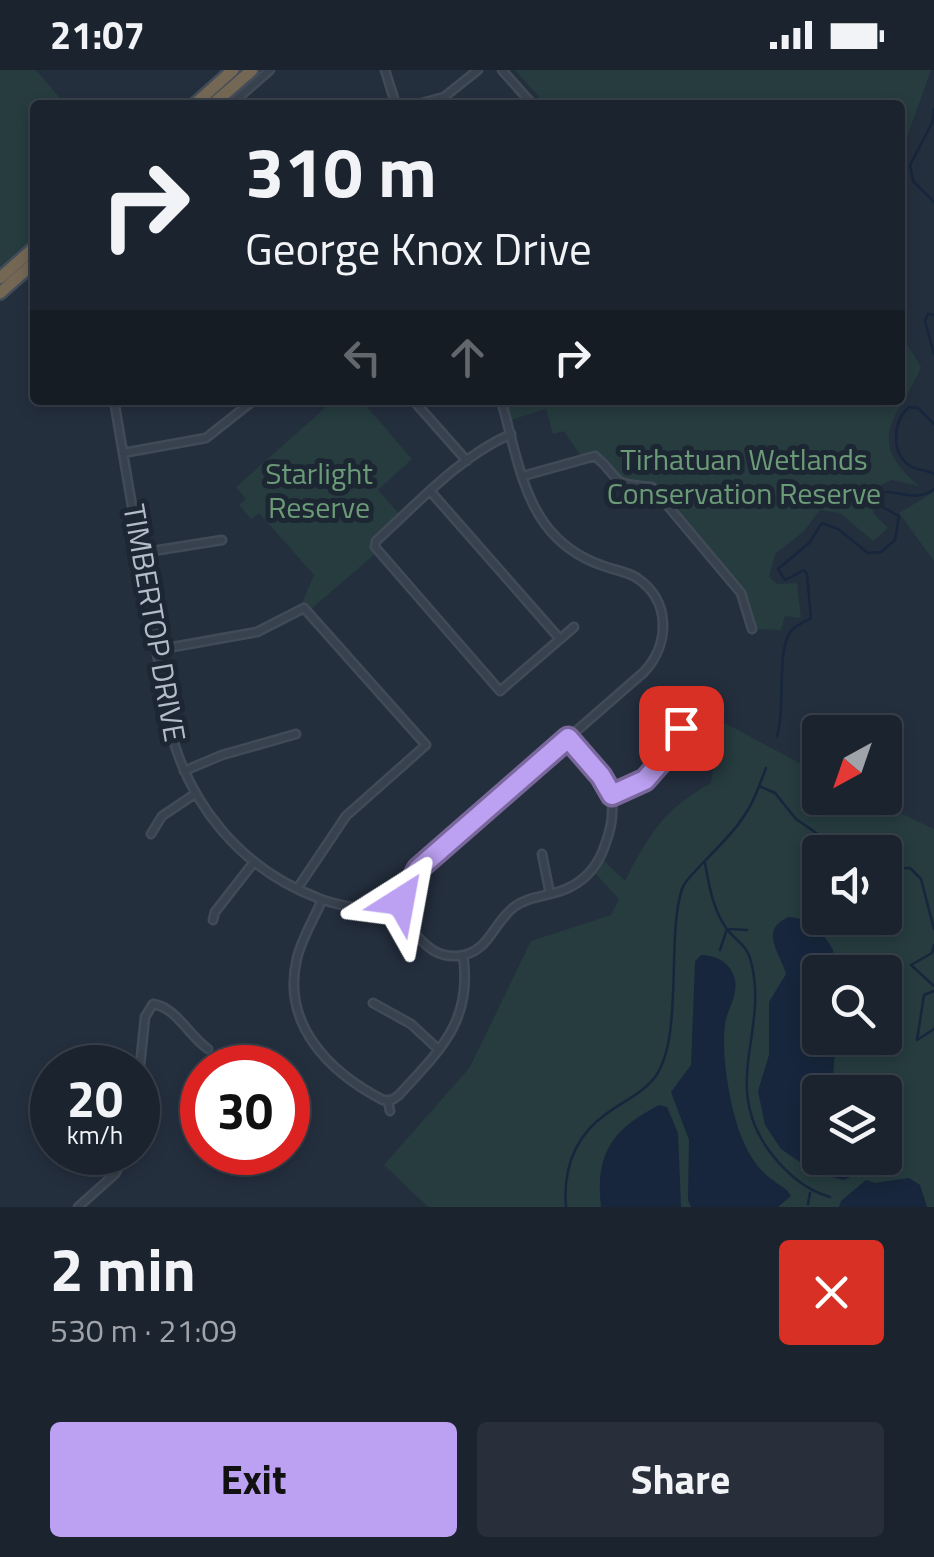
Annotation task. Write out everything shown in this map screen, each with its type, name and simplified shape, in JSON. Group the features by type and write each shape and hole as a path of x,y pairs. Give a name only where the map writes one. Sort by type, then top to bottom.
{"highway":[{"path":"200,100 233,70"},
{"path":"218,100 252,70"},
{"path":"0,278 30,251"},
{"path":"0,292 30,266"}],"street":[{"path":"236,100 270,70"},
{"path":"385,70 394,100"},
{"path":"433,100 444,97 478,70"},
{"path":"502,70 529,100"},
{"name":"TIMBERTOP DRIVE","path":"115,405 170,730 195,794 222,832 254,862 297,889 322,900 399,913"},
{"path":"123,453 206,438 248,405"},
{"path":"417,405 467,461"},
{"path":"502,405 538,514 558,540 586,559 640,580 656,598 663,618 662,640 651,664 418,869 399,913 431,950 463,955 484,945 514,907 578,883 598,862 614,819 612,795 568,738"},
{"path":"511,434 484,447 375,544 500,691 574,627"},
{"path":"523,476 595,456 622,484 652,487 741,593 752,629"},
{"path":"432,492 560,639"},
{"path":"140,553 222,540"},
{"path":"156,650 258,632 304,608 429,746 344,819 297,889"},
{"path":"681,728 682,738"},
{"path":"612,795 645,780 690,732"},
{"path":"184,771 222,755 296,734"},
{"path":"151,834 162,816 195,794"},
{"path":"542,854 550,894"},
{"path":"212,920 214,912 254,862"},
{"path":"322,900 296,963 294,988 300,1018 326,1060 378,1098 388,1101 401,1093 453,1030 462,1009 466,980 463,955"},
{"path":"374,1003 411,1024 438,1050"},
{"path":"142,1045 145,1017 152,1005 159,1004 170,1010 202,1045"},
{"path":"388,1101 390,1111"},
{"path":"78,1207 114,1175"}],"green space":[{"path":"0,70 36,70 62,100 30,100 30,241 0,267"},
{"path":"515,70 931,70 905,143 905,100 542,100"},
{"name":"Tirhatuan Wetlands Conservation Reserve","path":"905,341 921,367 905,398"},
{"name":"Starlight Reserve","path":"328,405 365,405 412,459 378,490 402,517 376,541 378,551 309,611 300,608 314,575 259,513 251,519 239,505 246,499 236,487"},
{"name":"Tirhatuan Wetlands Conservation Reserve","path":"502,405 901,405 890,428 889,441 902,469 919,486 892,480 867,491 874,514 888,528 873,541 840,513 820,510 803,532 775,554 769,577 777,584 797,583 801,618 785,616 781,630 752,629 744,598 654,489 622,484 599,457 582,458 564,431 553,434 546,409 507,421"},
{"path":"934,492 934,561 899,513"},
{"path":"721,721 802,764 802,815 902,814 934,829 934,1207 428,1207 384,1165 470,1067 531,941 611,915 619,899 592,870 600,857 625,881 659,824 711,783"}],"water":[{"path":"789,917 802,920 802,935 822,935 833,950 833,955 802,955 802,1055 835,1055 833,1075 802,1075 802,1163 781,1149 765,1125 758,1091 769,1055 769,1002 786,974 773,935 780,922"},
{"path":"701,955 723,962 735,980 724,1037 730,1098 751,1156 791,1196 778,1207 691,1207 688,1200 689,1140 671,1092 691,1065 695,961"},
{"path":"659,1105 667,1107 678,1133 681,1207 601,1207 601,1171 610,1144 630,1123"},
{"path":"824,1175 856,1175 843,1180"},
{"path":"909,1178 920,1185 927,1207 839,1207 866,1180 875,1183"}],"waterway":[{"path":"934,109 932,123 910,165 913,181 934,202"},
{"path":"934,315 928,314 925,321 934,354"},
{"path":"934,424 918,408 909,407 896,436 904,460 934,474"},
{"path":"777,736 786,640 793,629 811,618 807,574 804,570 785,580 778,569 809,543 822,523 838,529 868,553 881,552 895,540 899,516 877,504 873,498 877,492 914,496 934,489"},
{"path":"766,768 759,786 775,793 796,819 819,835"},
{"path":"566,1207 566,1180 578,1144 595,1123 650,1083 664,1059 672,1013 675,933 682,889 742,819 759,786"},
{"path":"705,863 718,913 748,954 755,984 747,1079 755,1127 789,1174 830,1197"},
{"path":"902,868 910,868 921,879 934,929"},
{"path":"720,950 727,929 747,930"},
{"path":"934,945 932,953 911,965 934,986"},
{"path":"934,991 924,995 917,1040 934,1029"},
{"path":"808,1204 810,1193"}],"route":[{"path":"401,901 418,869 568,738 612,795 645,780 682,738 681,728"}]}
